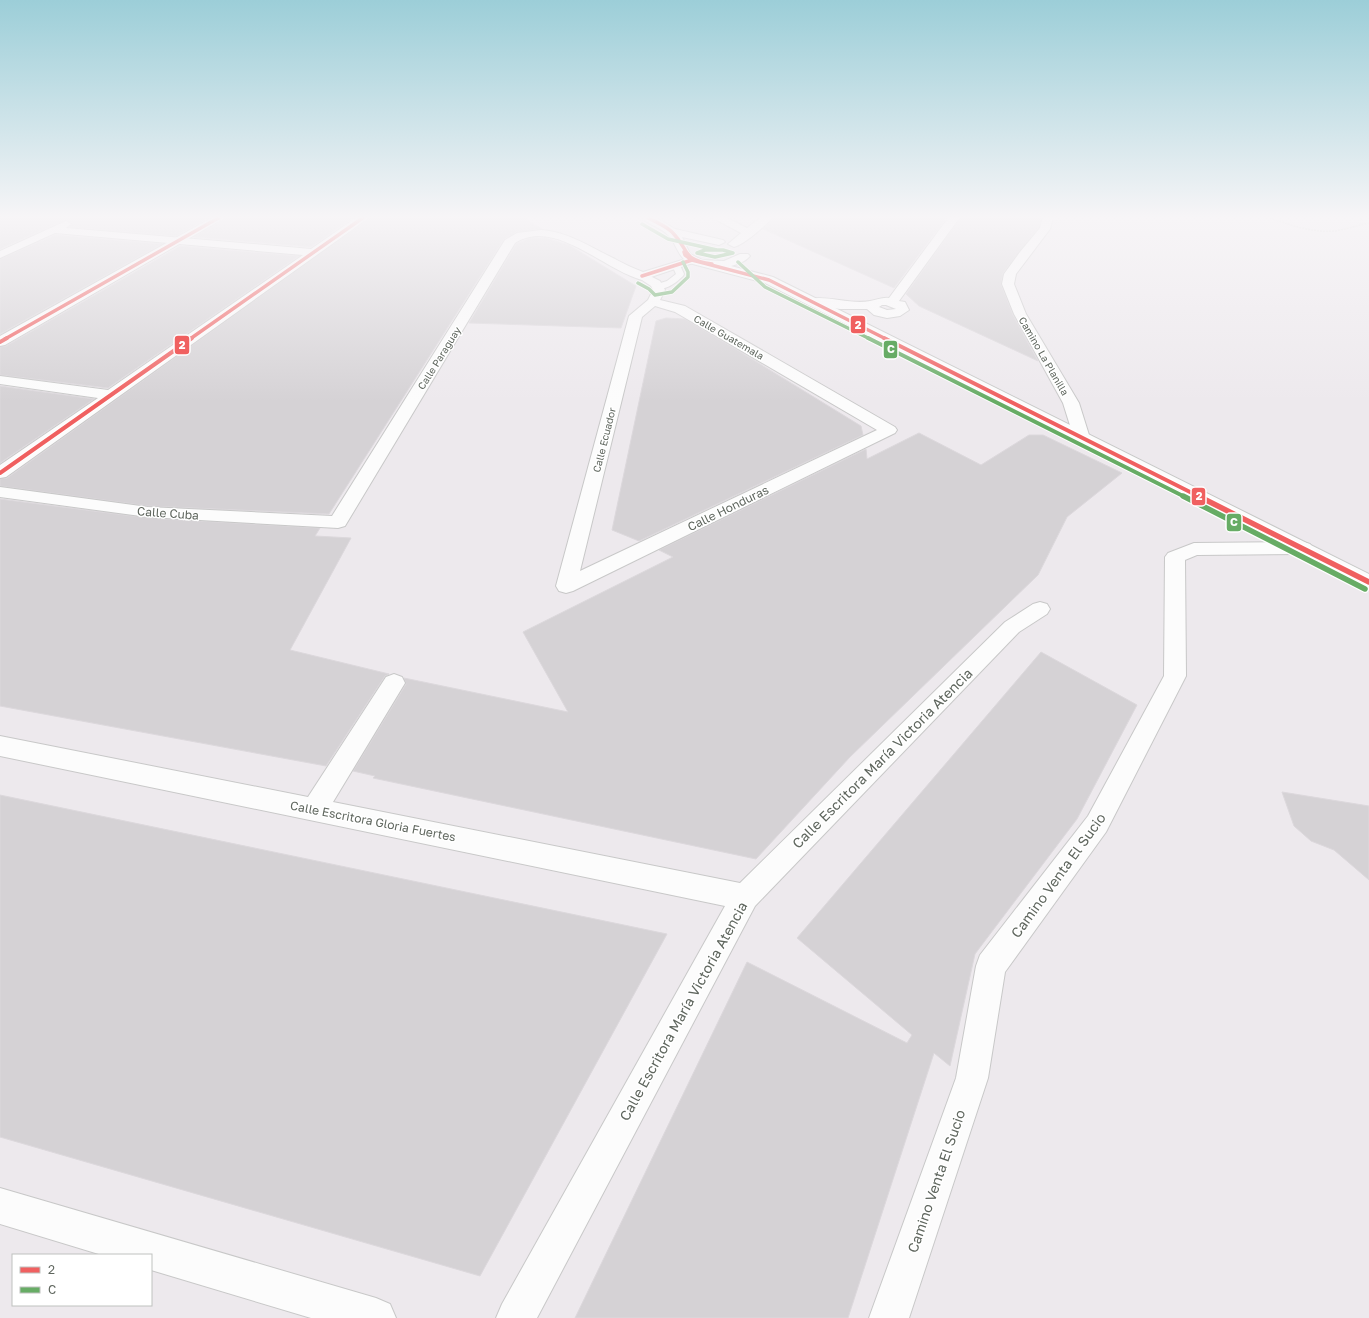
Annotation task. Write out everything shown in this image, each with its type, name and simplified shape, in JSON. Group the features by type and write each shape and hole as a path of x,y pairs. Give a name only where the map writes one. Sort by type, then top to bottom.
{"street":[{"path":"0,342 113,279"},
{"path":"0,473 279,279"},
{"name":"Calle Paraguay","path":"338,522 487,279"},
{"name":"Calle Guatemala","path":"646,279 656,284 655,295 889,430"},
{"path":"763,279 814,302 1081,435 1369,582"},
{"path":"814,302 840,305 873,305 874,309 882,313 890,314 901,311 902,307 892,302 910,279"},
{"name":"Camino La Planilla","path":"1009,279 1008,284 1020,314 1071,403 1081,435"},
{"name":"Calle Ecuador","path":"566,586 636,316 655,295"},
{"path":"0,380 112,395"},
{"name":"Calle Honduras","path":"566,586 889,430"},
{"name":"Calle Cuba","path":"0,492 148,512 338,522"},
{"name":"Camino Venta El Sucio","path":"889,1318 972,1078 991,966 1097,824 1175,676 1175,557 1194,549 1303,548"},
{"name":"Calle Escritora María Victoria Atencia","path":"516,1318 745,897 1012,627 1040,609"},
{"path":"314,810 394,683"},
{"name":"Calle Escritora Gloria Fuertes","path":"0,746 745,897"},
{"path":"0,1206 376,1318"}],"lane":[{"path":"655,295 676,279"}],"building":[{"path":"0,279 100,279 0,334"},
{"path":"123,279 266,279 108,388 0,375 0,347 6,346"},
{"path":"285,279 479,279 329,514 148,506 0,486 0,479 7,478"},
{"path":"495,279 624,279 636,286 621,328 469,323"},
{"path":"873,279 901,279 894,288"},
{"path":"917,279 1002,279 1001,284 1013,315 1038,361 919,306 906,294"},
{"path":"666,318 685,319 739,351 861,426 863,435 639,541 612,530 656,321"},
{"path":"0,386 94,399 0,463"},
{"path":"919,433 981,465 1029,435 1043,435 1122,473 1067,517 1038,575 850,757 756,859 373,778 375,776 353,771 406,684 404,678 568,712 523,632 673,557 659,550 866,449 867,459"},
{"path":"0,499 148,518 320,528 315,536 351,538 290,650 389,674 385,676 326,766 0,706"},
{"path":"1041,652 1137,705 1077,819 975,954 950,1066 934,1053 848,1318 575,1318 747,962 907,1043 912,1035 797,938"},
{"path":"1282,792 1369,806 1369,880 1334,850 1311,841 1294,826"},
{"path":"0,795 667,934 480,1276 0,1137"}],"transit line":[{"name":"2","path":"0,342 112,279"},
{"name":"2","path":"0,473 277,279"},
{"name":"C","path":"638,283 649,289 655,295 672,292 686,279"},
{"name":"C","path":"756,279 765,287 1077,442 1365,589"},
{"name":"2","path":"763,279 769,280 1369,582"}]}
